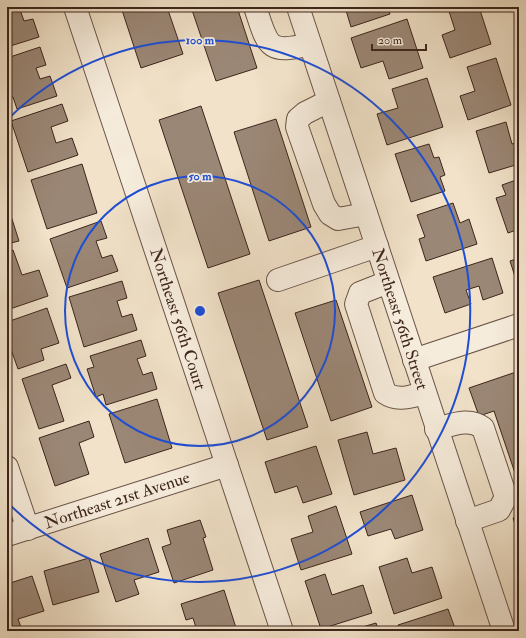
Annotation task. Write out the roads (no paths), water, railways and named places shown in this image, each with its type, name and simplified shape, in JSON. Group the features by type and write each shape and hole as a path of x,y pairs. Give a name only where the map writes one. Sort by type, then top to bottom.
{"street":[{"name":"Northeast 56th Court","path":"75,7 282,631"},
{"path":"255,7 266,40 271,45 280,49 289,49 310,44"},
{"name":"Northeast 56th Street","path":"298,7 436,429 504,631"},
{"path":"329,101 305,113 298,119 297,127 324,204 330,214 338,219 366,214"},
{"path":"278,280 377,246"},
{"path":"388,282 360,293 356,304 358,312 386,393 392,398 403,398 425,393"},
{"path":"414,360 519,325"},
{"path":"436,429 468,422 476,423 483,428 493,456 506,497 499,510 467,521"},
{"name":"Northeast 21st Avenue","path":"7,536 227,465"},
{"path":"7,467 28,529"}]}
